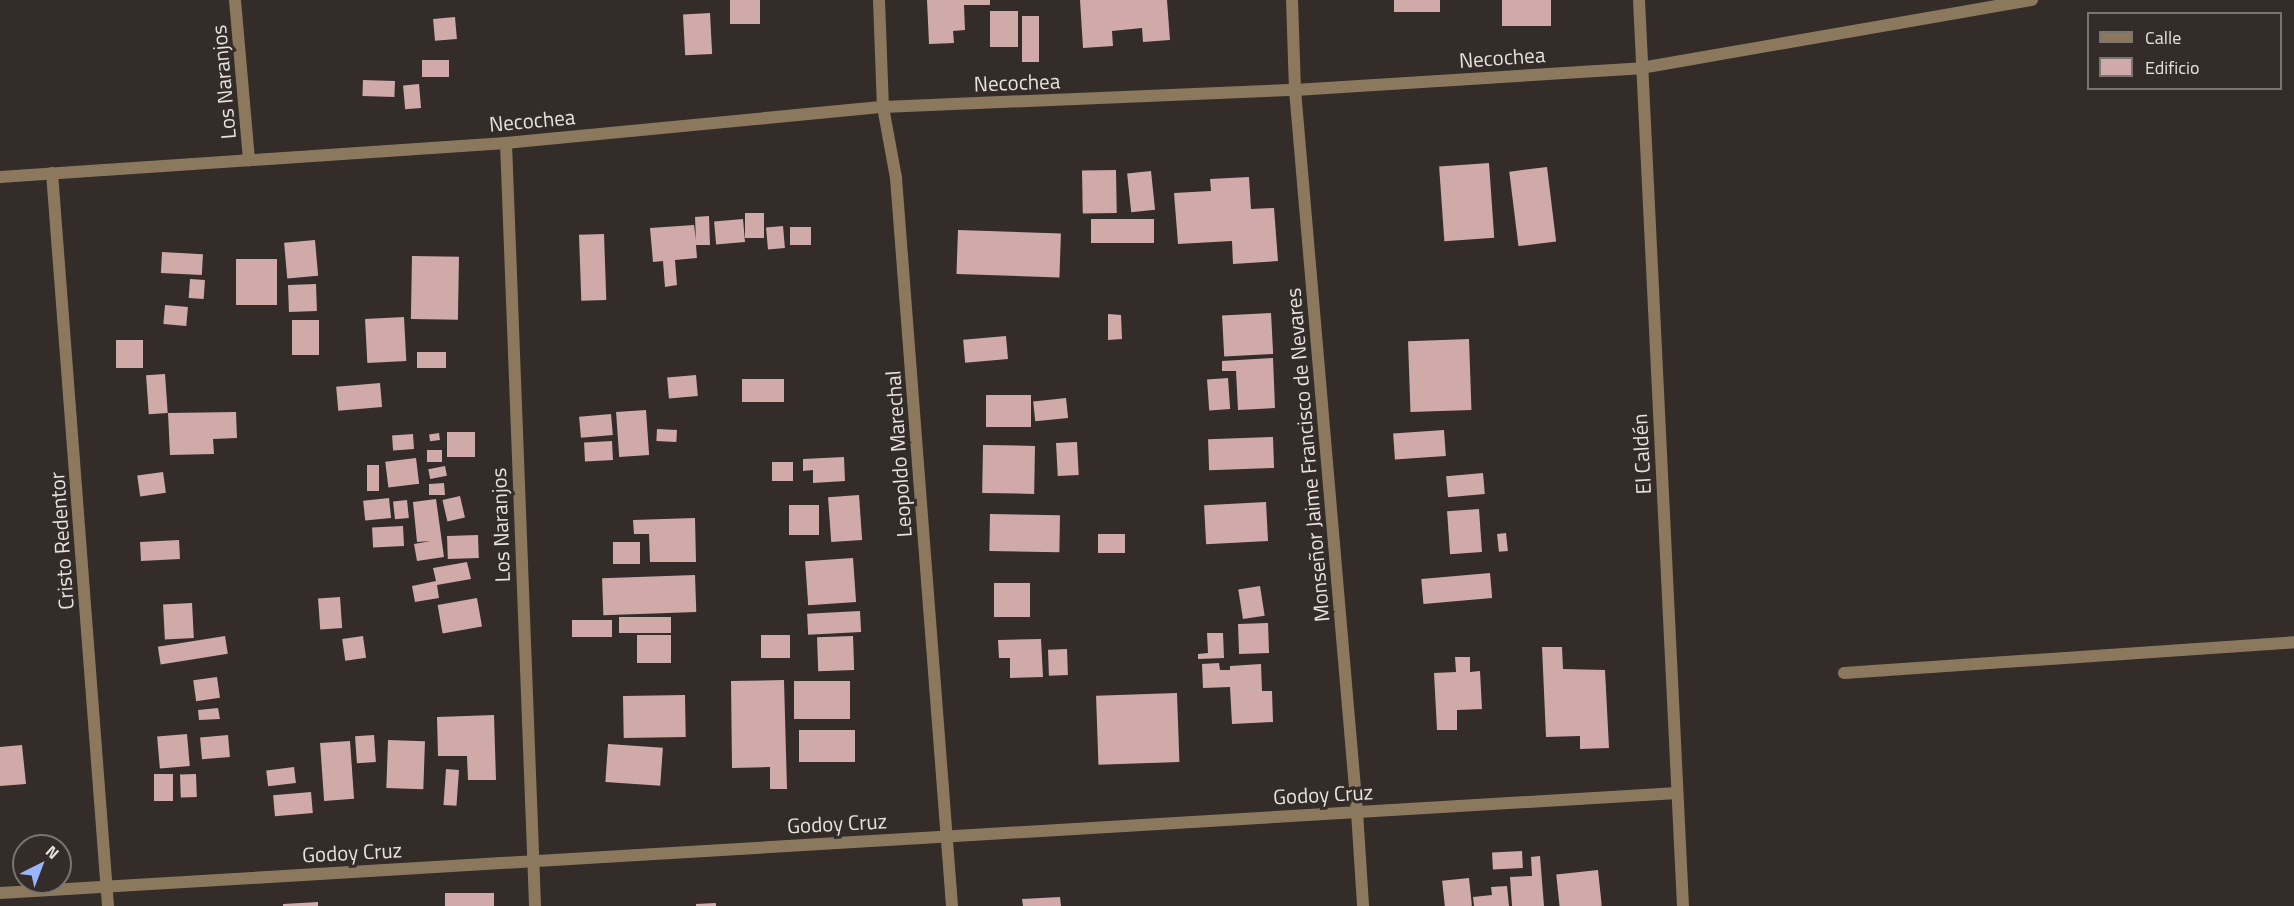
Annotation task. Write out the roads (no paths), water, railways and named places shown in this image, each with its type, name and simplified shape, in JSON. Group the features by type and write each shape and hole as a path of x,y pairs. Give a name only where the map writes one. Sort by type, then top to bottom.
{"street":[{"name":"Los Naranjos","path":"236,0 249,160"},
{"name":"Leopoldo Marechal","path":"879,0 884,107 896,178 952,906"},
{"name":"Monseñor Jaime Francisco de Nevares","path":"1292,0 1295,90 1357,812 1363,906"},
{"name":"El Caldén","path":"1639,0 1683,906"},
{"name":"Necochea","path":"0,177 506,143 884,107 1295,90 1641,68 2032,0"},
{"name":"Los Naranjos","path":"506,143 535,906"},
{"name":"Cristo Redentor","path":"52,173 108,906"},
{"path":"1844,673 2294,642"},
{"name":"Godoy Cruz","path":"0,892 1677,793"}]}
